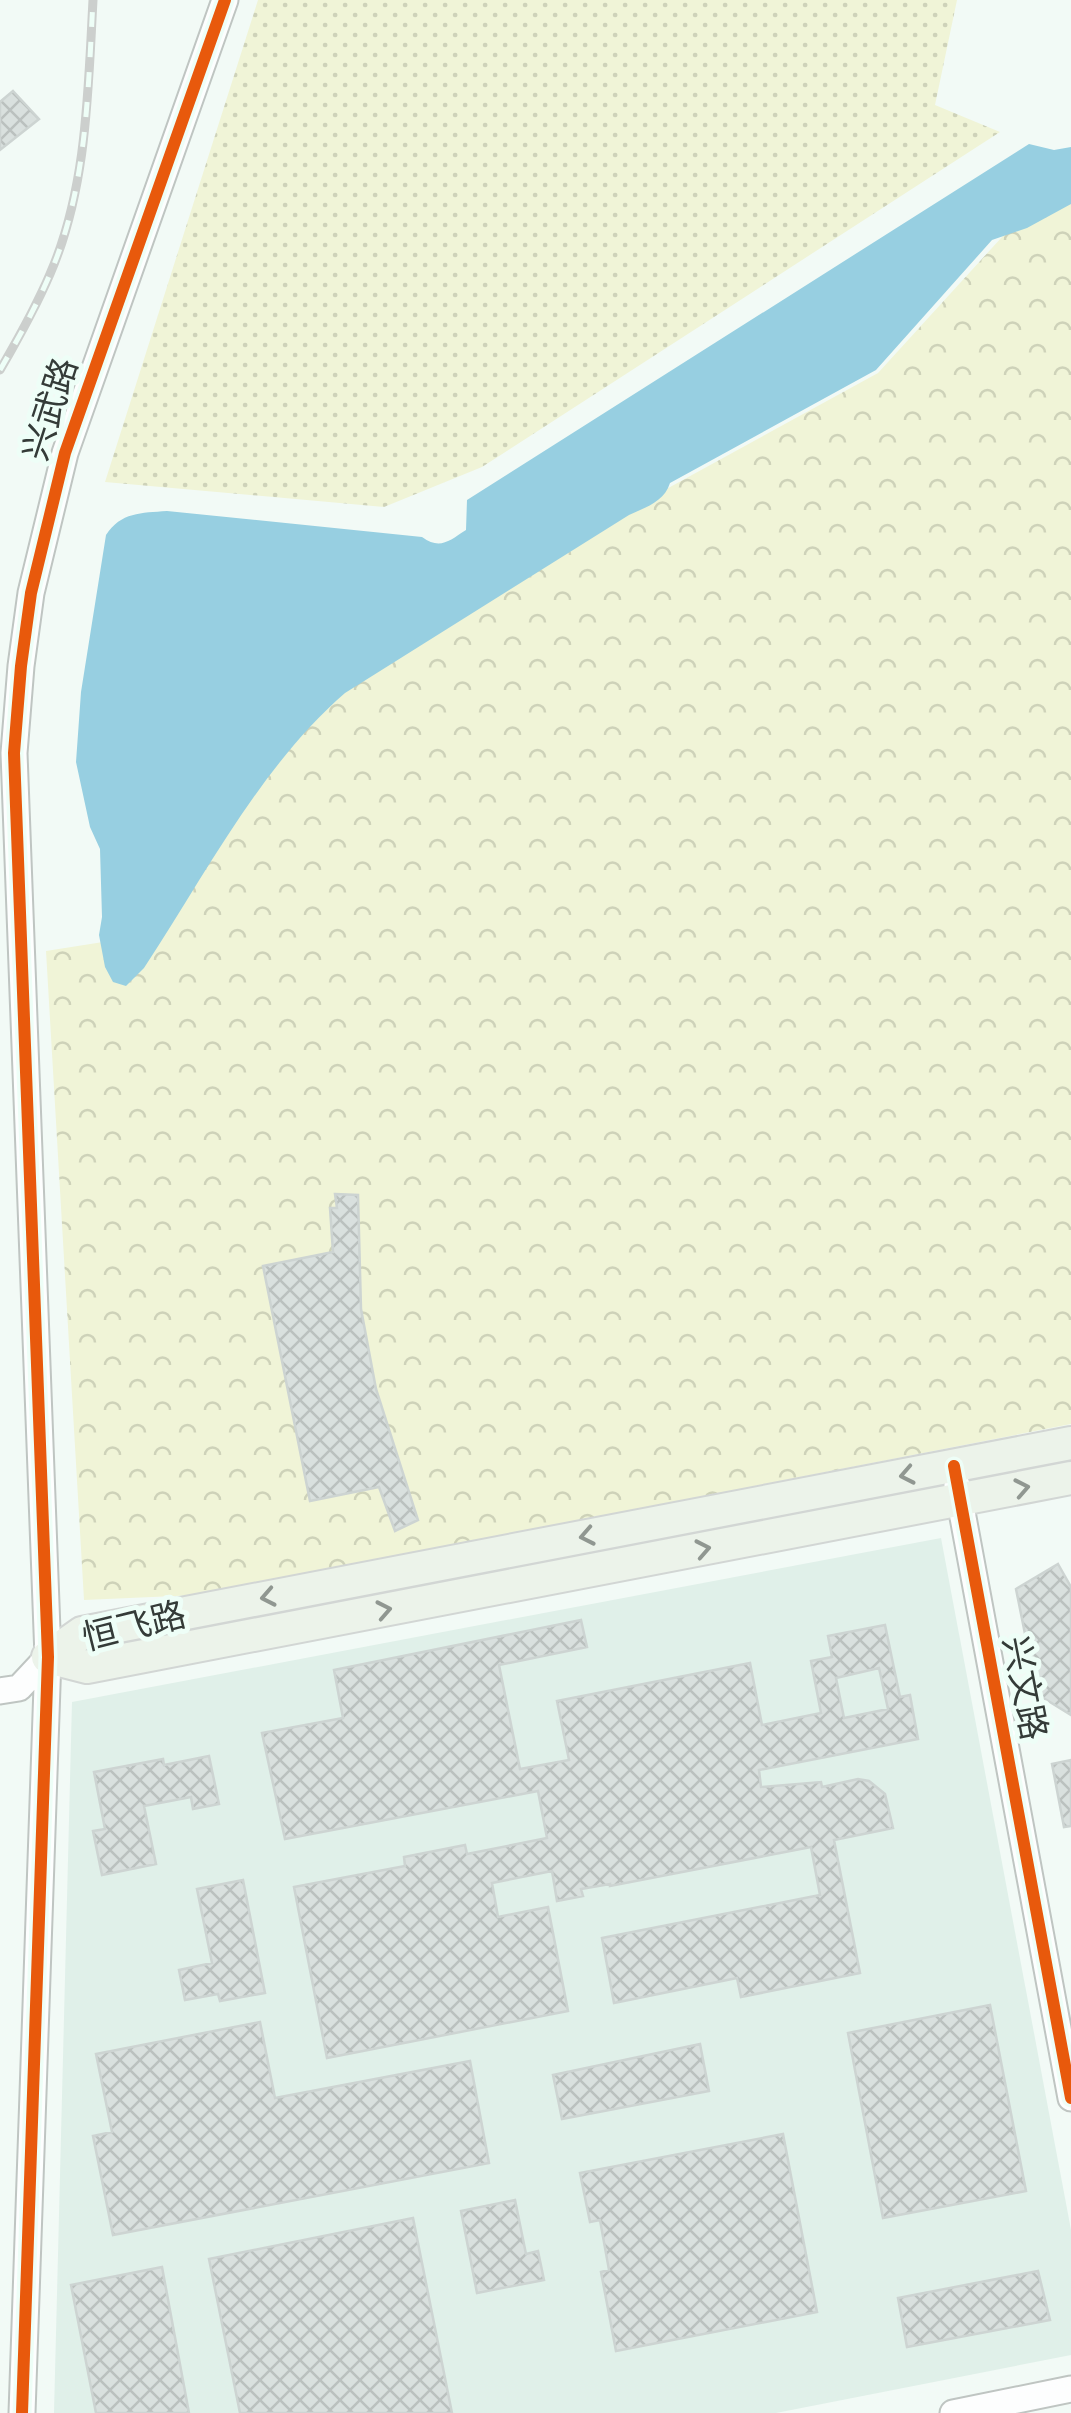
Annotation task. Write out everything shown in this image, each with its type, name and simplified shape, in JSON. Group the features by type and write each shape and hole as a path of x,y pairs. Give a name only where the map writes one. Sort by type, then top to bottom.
{"main road":[{"name":"恒飞路","path":"48,1657 82,1633 1071,1442"},
{"name":"恒飞路","path":"48,1657 87,1666 1071,1478"}],"street":[{"name":"兴武路","path":"22,2413 48,1657 14,753 20,666 32,592 64,452 225,0"},
{"name":"兴文路","path":"954,1466 1062,1998 1071,2098"},
{"path":"0,1692 19,1688 48,1657"},
{"path":"953,2413 1071,2390"}],"shaded area":[{"path":"941,1538 1071,2230 1071,2355 776,2413 54,2413 72,1702"}],"green space":[{"path":"258,0 957,0 935,105 1000,132 482,467 384,507 105,482"},
{"path":"1071,190 1071,1424 198,1595 84,1600 46,951 141,936 253,760 382,645 878,373 1012,226"}],"water":[{"path":"1029,144 1054,150 1071,147 1071,204 1027,228 992,240 876,370 670,483 654,503 345,693 286,754 260,788 144,968 126,986 113,982 105,967 99,935 100,849 90,827 76,762 81,692 106,535 112,527 132,515 167,511 422,537 434,543 449,540 466,530 467,500"}],"building":[{"path":"13,91 39,119 0,150 0,102"},
{"path":"335,1194 358,1195 361,1309 376,1389 418,1520 395,1531 379,1487 310,1501 263,1266 333,1252 330,1208 337,1208"},
{"path":"1058,1564 1071,1587 1071,1715 1037,1694 1016,1589"},
{"path":"581,1620 587,1647 499,1665 520,1769 569,1760 557,1701 750,1663 762,1725 821,1713 811,1661 832,1657 828,1636 885,1625 900,1697 910,1695 918,1739 759,1770 761,1787 821,1782 822,1787 858,1779 869,1781 885,1794 893,1828 834,1840 860,1973 741,1997 737,1978 614,2003 602,1938 820,1895 811,1847 581,1889 583,1896 557,1901 552,1871 492,1883 498,1917 548,1907 568,2011 327,2058 294,1887 405,1866 404,1857 465,1845 467,1854 547,1838 538,1791 285,1839 262,1733 343,1718 334,1670","holes":["879,1668 888,1709 844,1718 836,1678"]},
{"path":"209,1756 219,1804 193,1809 191,1797 144,1806 156,1864 102,1875 93,1831 105,1829 94,1772 163,1759 164,1765"},
{"path":"1071,1760 1071,1826 1064,1827 1052,1764"},
{"path":"243,1880 265,1993 220,2001 218,1994 185,2000 179,1970 212,1963 197,1889"},
{"path":"990,2005 1026,2191 883,2218 848,2033"},
{"path":"260,2022 275,2098 470,2061 489,2163 113,2235 93,2136 112,2132 96,2054"},
{"path":"700,2044 709,2091 562,2119 553,2075"},
{"path":"783,2134 817,2312 616,2351 601,2272 609,2270 600,2220 590,2222 580,2173"},
{"path":"515,2200 526,2254 538,2251 544,2280 477,2293 461,2211"},
{"path":"413,2218 452,2413 240,2413 209,2259"},
{"path":"162,2267 189,2413 96,2413 71,2285"},
{"path":"1038,2271 1050,2320 907,2347 898,2298"}],"railway":[{"path":"0,370 45,286 72,208 84,139 93,0"}],"cycle path":[{"path":"22,2413 48,1657 14,753 21,666 31,593 65,453 225,0"},
{"path":"954,1466 1071,2098"}]}
